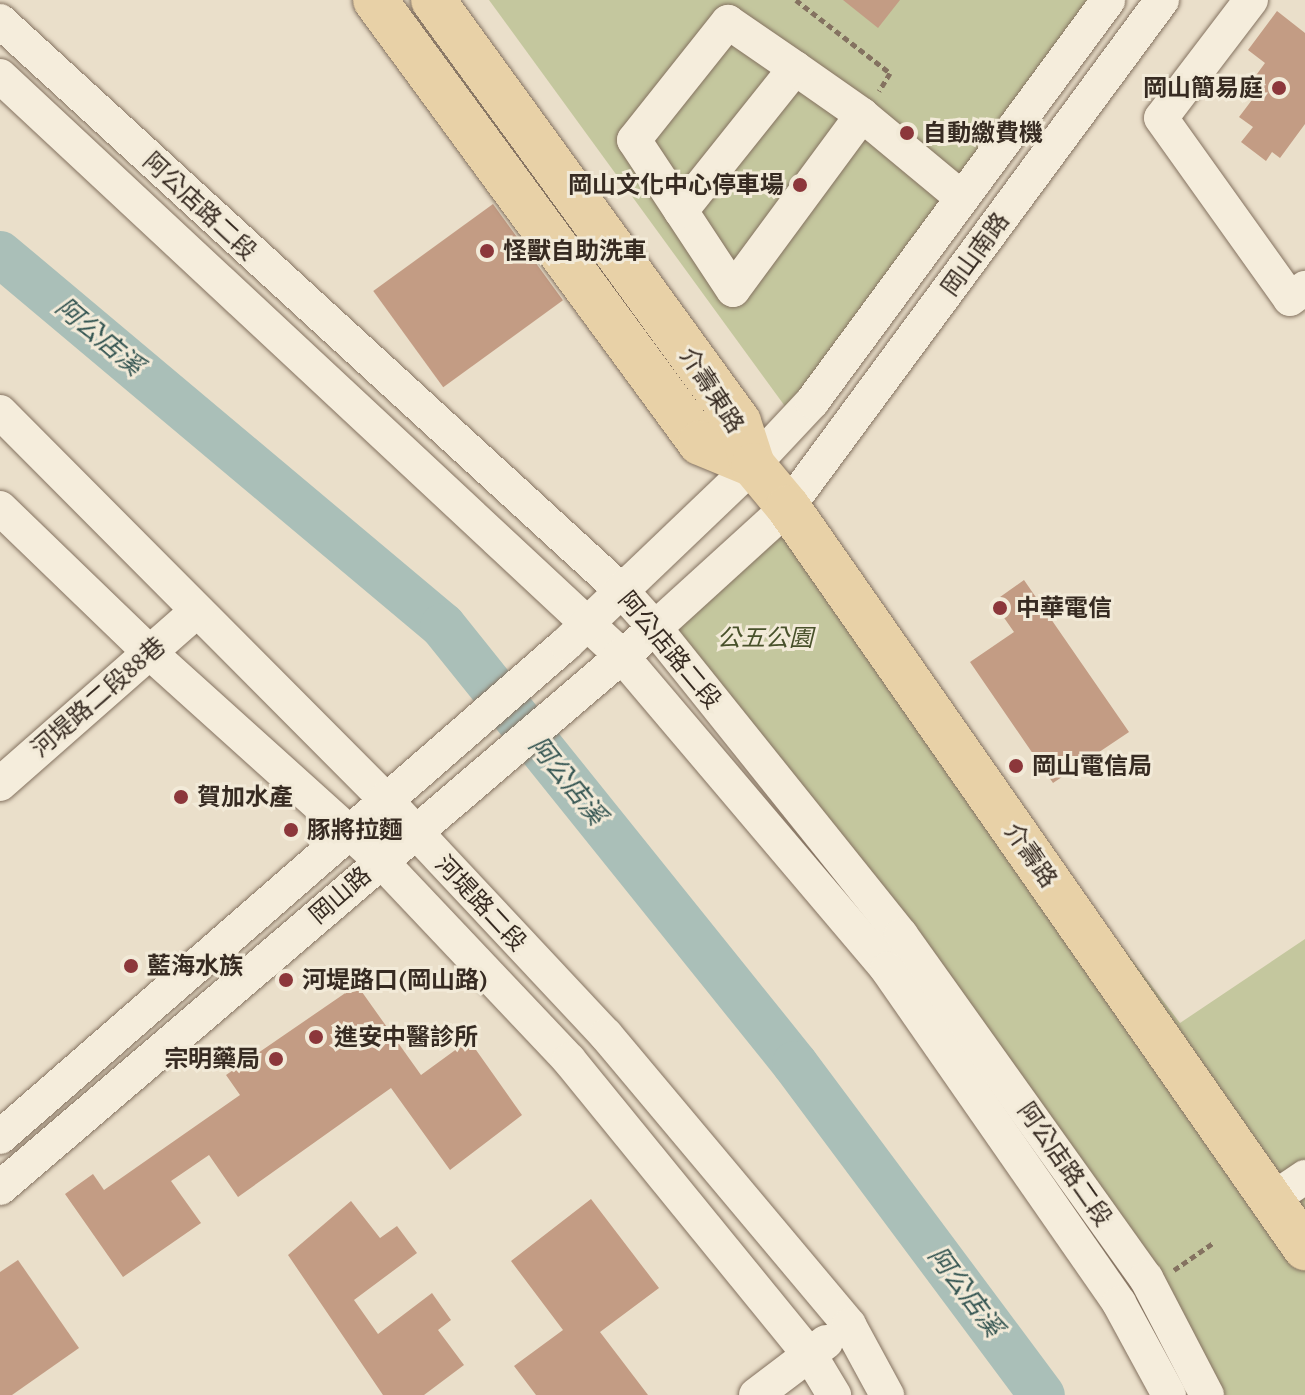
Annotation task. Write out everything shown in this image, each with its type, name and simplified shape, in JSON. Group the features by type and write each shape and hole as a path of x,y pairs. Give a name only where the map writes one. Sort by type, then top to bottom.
{"main road":[{"name":"介壽東路","path":"375,0 700,443 753,465"},
{"name":"介壽東路","path":"433,0 739,422 753,465"},
{"name":"介壽路","path":"753,465 788,507 1288,1188 1305,1248"}],"street":[{"name":"岡山南路","path":"753,465 812,402 1108,0"},
{"name":"岡山南路","path":"788,507 1162,0"},
{"path":"1239,4 1161,118 1290,299 1305,288"},
{"name":"阿公店路二段","path":"0,21 621,590 655,628 901,935 1150,1287 1207,1395"},
{"path":"857,122 733,290 634,140 728,22 795,68 958,204"},
{"path":"681,211 795,68"},
{"name":"阿公店路二段","path":"0,76 577,632 621,655 887,969 1119,1303 1169,1395"},
{"name":"河堤路二段","path":"2,418 385,799 606,1035 849,1325 887,1395"},
{"name":"岡山路","path":"0,1137 346,832 422,771 577,632 753,465"},
{"name":"岡山路","path":"0,1188 655,628 788,507"},
{"name":"河堤路二段","path":"0,508 148,651 380,860 569,1060 810,1355 834,1395"},
{"name":"河堤路二段88巷","path":"0,784 197,611"},
{"path":"756,1395 849,1325"}],"path":[{"path":"796,0 890,73 857,122"},
{"path":"1150,1287 1213,1243"}],"green space":[{"path":"489,0 1107,0 795,420"},
{"name":"公五公園","path":"788,507 1180,1023 1305,939 1305,1395 1207,1395 1146,1278 655,628"}],"building":[{"path":"843,0 900,0 878,28"},
{"name":"岡山簡易庭","path":"1277,11 1305,33 1305,124 1280,158 1272,152 1266,161 1241,142 1253,127 1239,117 1258,92 1249,85 1265,63 1248,50"},
{"name":"怪獸自助洗車","path":"493,204 563,300 443,387 373,291"},
{"path":"1024,580 1129,732 1053,783 970,662 1014,632 993,602"},
{"path":"357,985 421,1075 469,1040 522,1115 450,1170 391,1088 238,1197 209,1155 171,1181 201,1223 123,1277 65,1194 93,1174 104,1190 240,1095 226,1075"},
{"path":"591,1199 659,1288 600,1332 648,1395 536,1395 514,1366 563,1330 511,1261"},
{"path":"351,1201 380,1238 397,1226 417,1253 354,1300 378,1334 432,1293 451,1320 438,1330 464,1365 424,1395 383,1395 288,1255"},
{"path":"18,1260 79,1348 12,1395 0,1395 0,1272"}],"waterway":[{"name":"阿公店溪","path":"0,254 443,626 795,1064 1042,1395"}],"place":[{"name":"岡山簡易庭","path":"1279,88"},
{"name":"自動繳費機","path":"907,133"},
{"name":"岡山文化中心停車場","path":"800,185"},
{"name":"怪獸自助洗車","path":"487,251"},
{"name":"中華電信","path":"1000,608"},
{"name":"岡山電信局","path":"1016,766"},
{"name":"賀加水產","path":"181,797"},
{"name":"豚將拉麵","path":"291,830"},
{"name":"藍海水族","path":"131,966"},
{"name":"河堤路口(岡山路)","path":"286,980"},
{"name":"進安中醫診所","path":"316,1037"},
{"name":"宗明藥局","path":"276,1059"}]}
